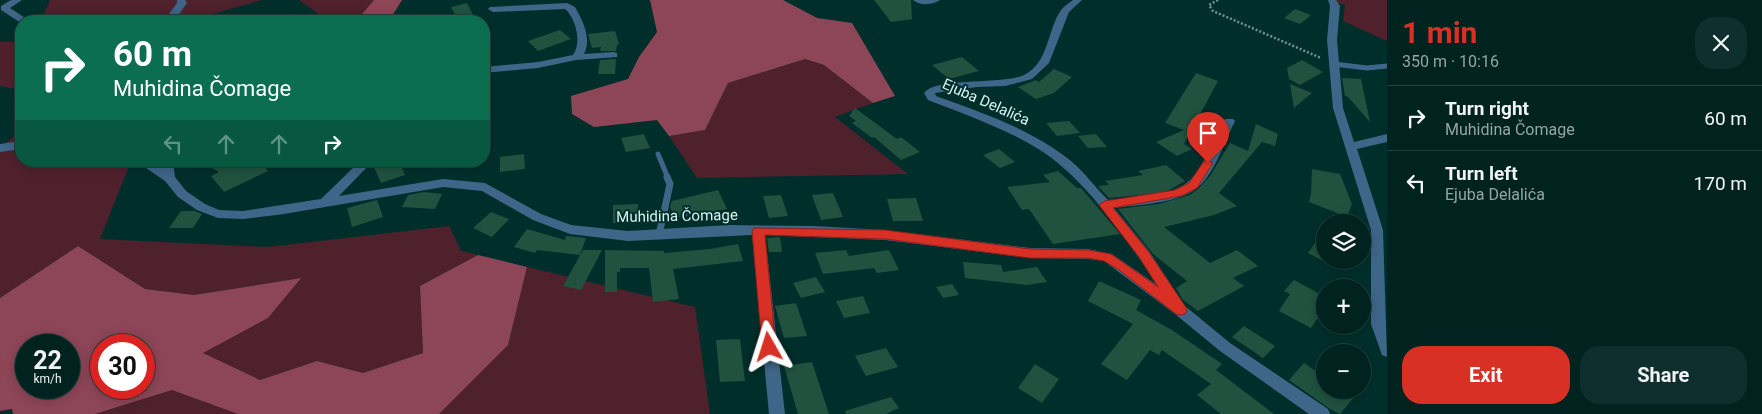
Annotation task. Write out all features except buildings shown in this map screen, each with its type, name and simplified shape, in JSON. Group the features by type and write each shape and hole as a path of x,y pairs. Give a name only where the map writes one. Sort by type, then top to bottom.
{"street":[{"path":"16,15 4,8 18,0"},
{"path":"173,15 182,3 181,0"},
{"path":"917,0 921,2 936,0"},
{"name":"Ejuba Delalića","path":"1078,0 1065,11 1044,63 1028,77 1005,83 940,88 929,93 938,102 999,123 1049,151 1068,166 1105,205 1144,254 1180,310 1225,347 1322,414"},
{"path":"1332,0 1335,6 1332,40 1338,108 1378,230 1378,324 1387,351"},
{"path":"493,9 567,6 572,9 584,45 582,51 576,57"},
{"path":"490,69 538,65 576,57 612,55"},
{"path":"1105,205 1177,193 1193,186 1208,163 1229,121"},
{"path":"1352,146 1387,138"},
{"path":"0,148 15,146"},
{"name":"Muhidina Čomage","path":"152,167 169,178 182,194 201,208 218,214 243,215 324,204 442,183 484,186 538,217 570,229 628,236 758,231 885,235 1030,253 1088,254 1107,257 1180,310"},
{"path":"168,167 169,178"},
{"path":"324,204 361,167"},
{"path":"758,231 767,328 778,414"}],"lane":[{"path":"1334,64 1367,68 1387,66"},
{"path":"658,154 670,184 659,234"}],"path":[{"path":"1218,0 1209,5 1213,11 1334,64"}],"shaded area":[{"path":"50,0 262,0 209,15 44,15"},
{"path":"299,0 374,0 361,15 320,15"},
{"path":"374,0 402,0 393,15 361,15"},
{"path":"650,0 783,0 817,18 852,23 895,96 873,103 824,65 805,59 728,83 705,130 669,136 657,120 594,127 572,114 571,96 628,79 639,57 657,32"},
{"path":"1326,0 1387,0 1387,41 1343,21 1345,5"},
{"path":"0,42 15,42 15,89 0,86"},
{"path":"805,59 824,65 873,103 835,117 908,174 697,178 669,136 705,130 728,83"},
{"path":"15,135 15,167 129,167 100,239 268,247 449,226 461,251 478,255 420,286 423,353 363,373 317,361 260,380 202,353 268,318 300,278 194,295 145,289 78,246 0,298 0,148"},
{"path":"78,246 145,289 194,295 301,278 268,318 203,353 260,380 317,361 363,373 423,353 420,286 478,255 527,267 508,345 439,414 238,414 172,390 155,395 155,334 90,334 90,399 143,399 95,414 13,414 12,409 0,411 0,298"},
{"path":"527,267 695,307 710,414 439,414 508,345"},
{"path":"172,390 238,414 95,414 143,399 155,399 155,395"}],"route":[{"path":"769,347 758,231 814,231 885,235 1030,253 1088,254 1107,257 1180,310 1144,254 1105,205 1177,193 1193,186 1208,163"}]}
